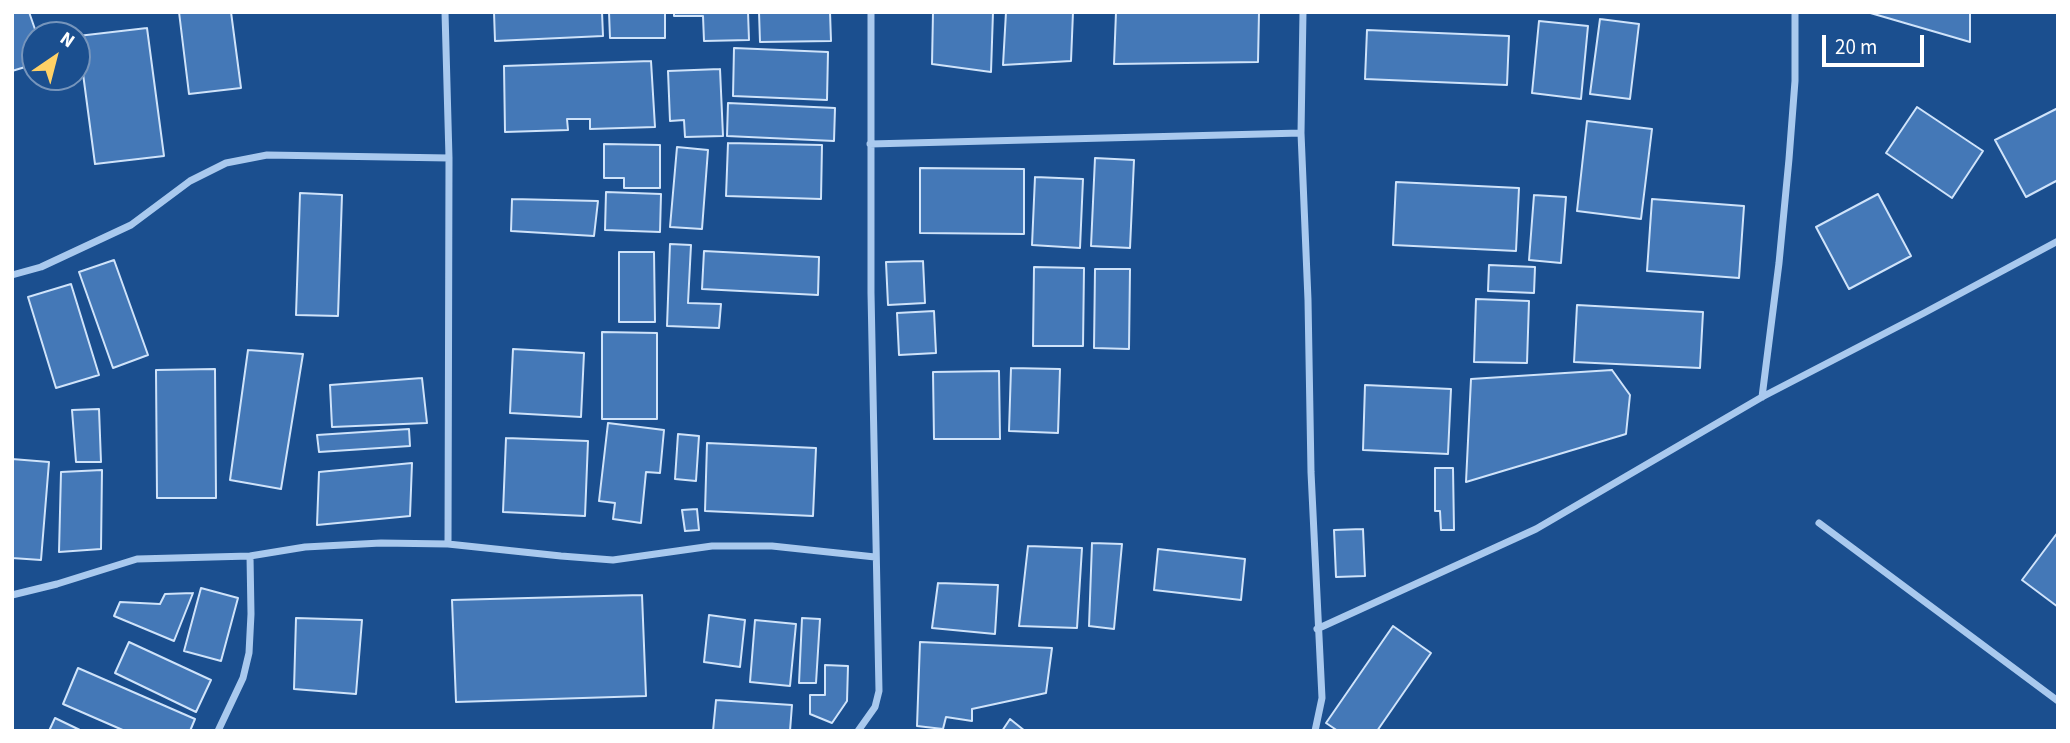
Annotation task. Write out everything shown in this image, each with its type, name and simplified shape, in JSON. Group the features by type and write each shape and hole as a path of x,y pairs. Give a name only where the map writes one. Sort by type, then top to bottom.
{"street":[{"path":"445,12 449,158 448,544"},
{"path":"858,731 875,707 879,691 870,144 871,12"},
{"path":"1303,12 1301,134 1311,472 1322,698 1315,731"},
{"path":"1762,397 1790,146 1795,81 1795,12"},
{"path":"870,144 1301,134"},
{"path":"12,275 41,267 131,225 190,181 226,163 267,155 449,158"},
{"path":"1317,629 1536,529 1762,397 2058,241"},
{"path":"1819,523 2058,701"},
{"path":"12,595 137,559 250,556 305,547 381,543 448,544 613,560 724,546 772,546 875,557"},
{"path":"218,731 243,678 249,653 250,556"}],"building":[{"path":"12,12 29,12 32,21 21,21 21,68 12,71"},
{"path":"179,12 231,12 241,88 189,94"},
{"path":"494,12 602,12 603,36 495,41"},
{"path":"609,12 665,12 665,38 610,38"},
{"path":"674,12 748,12 749,40 704,41 703,16 674,16"},
{"path":"759,12 830,12 831,41 760,42"},
{"path":"933,12 993,12 991,72 932,64"},
{"path":"1006,12 1073,12 1071,61 1003,65"},
{"path":"1116,12 1259,12 1258,62 1114,64"},
{"path":"1867,12 1970,12 1970,42"},
{"path":"1600,19 1639,24 1630,99 1590,94"},
{"path":"1539,21 1588,26 1581,99 1532,93"},
{"path":"147,28 164,156 95,164 85,91 91,91 91,34"},
{"path":"1367,30 1509,36 1507,85 1365,79"},
{"path":"734,48 828,52 827,100 733,96"},
{"path":"651,61 655,127 590,129 590,119 567,119 568,130 505,132 504,66"},
{"path":"720,69 723,136 685,137 684,120 670,121 668,71"},
{"path":"728,103 835,108 834,141 727,136"},
{"path":"1917,107 1983,151 1952,198 1886,153"},
{"path":"2058,108 2058,180 2026,197 1995,140"},
{"path":"1587,121 1652,129 1641,219 1577,211"},
{"path":"728,143 822,145 821,199 726,196"},
{"path":"604,144 660,145 660,188 624,188 624,178 604,178"},
{"path":"677,147 708,150 702,229 670,227"},
{"path":"1095,158 1134,160 1130,248 1091,246"},
{"path":"920,168 1024,169 1024,234 920,233"},
{"path":"1035,177 1083,179 1080,248 1032,245"},
{"path":"1396,182 1519,188 1516,251 1393,245"},
{"path":"606,192 661,194 660,232 605,230"},
{"path":"300,193 342,195 338,316 296,315"},
{"path":"1878,194 1911,256 1849,289 1816,227"},
{"path":"1534,195 1566,197 1561,263 1529,260"},
{"path":"512,199 598,201 594,236 511,231"},
{"path":"1652,199 1744,206 1739,278 1647,271"},
{"path":"670,244 691,245 688,303 721,304 719,328 667,326"},
{"path":"704,251 819,257 818,295 702,289"},
{"path":"619,252 654,252 655,322 619,322"},
{"path":"114,260 148,355 113,368 79,272"},
{"path":"923,261 925,303 888,305 886,262"},
{"path":"1489,265 1535,267 1534,293 1488,291"},
{"path":"1034,267 1084,268 1083,346 1033,346"},
{"path":"1095,269 1130,269 1129,349 1094,348"},
{"path":"71,284 99,375 56,388 28,297"},
{"path":"1476,299 1529,301 1527,363 1474,362"},
{"path":"1577,305 1703,312 1700,368 1574,362"},
{"path":"934,311 936,353 899,355 897,313"},
{"path":"602,332 657,333 657,419 602,419"},
{"path":"513,349 584,353 581,417 510,413"},
{"path":"248,350 303,354 281,489 230,480"},
{"path":"1011,368 1060,369 1058,433 1009,431"},
{"path":"215,369 216,498 157,498 156,370"},
{"path":"1612,370 1630,395 1626,434 1466,482 1471,379"},
{"path":"999,371 1000,439 934,439 933,372"},
{"path":"422,378 427,423 332,427 330,385"},
{"path":"1365,385 1451,389 1448,454 1363,450"},
{"path":"99,409 101,462 76,462 72,410"},
{"path":"608,423 664,430 660,473 646,472 641,523 613,519 615,503 599,501"},
{"path":"409,429 410,446 319,452 317,435"},
{"path":"678,434 699,436 696,481 675,479"},
{"path":"506,438 588,441 585,516 503,512"},
{"path":"707,443 816,448 813,516 705,511"},
{"path":"12,459 49,462 41,560 12,558"},
{"path":"412,463 410,516 317,525 319,472"},
{"path":"1435,468 1453,468 1454,530 1441,530 1440,511 1435,511"},
{"path":"102,470 101,549 59,552 61,472"},
{"path":"697,509 699,530 685,531 682,510"},
{"path":"1363,529 1365,576 1336,577 1334,530"},
{"path":"2058,532 2058,607 2022,580"},
{"path":"1092,543 1122,544 1114,629 1089,626"},
{"path":"1028,546 1082,548 1077,628 1019,626"},
{"path":"1158,549 1245,559 1241,600 1154,590"},
{"path":"938,583 998,585 995,634 932,628"},
{"path":"201,588 238,598 221,661 184,651"},
{"path":"193,593 174,641 114,616 120,602 160,604 165,594"},
{"path":"642,595 646,696 456,702 452,600"},
{"path":"709,615 745,620 740,667 704,662"},
{"path":"296,618 362,620 356,694 294,689"},
{"path":"802,618 820,619 816,683 799,683"},
{"path":"755,620 796,624 790,686 750,682"},
{"path":"1393,626 1431,653 1377,731 1338,731 1326,723"},
{"path":"129,642 211,680 196,712 115,673"},
{"path":"920,642 1052,648 1046,693 972,709 972,721 946,717 943,729 917,726"},
{"path":"825,665 848,666 847,701 832,723 810,714 810,695 825,695"},
{"path":"78,668 195,719 190,731 125,731 63,704"},
{"path":"716,700 792,705 790,731 713,731"},
{"path":"55,718 82,731 49,731"},
{"path":"1010,719 1025,731 1002,731"}]}
